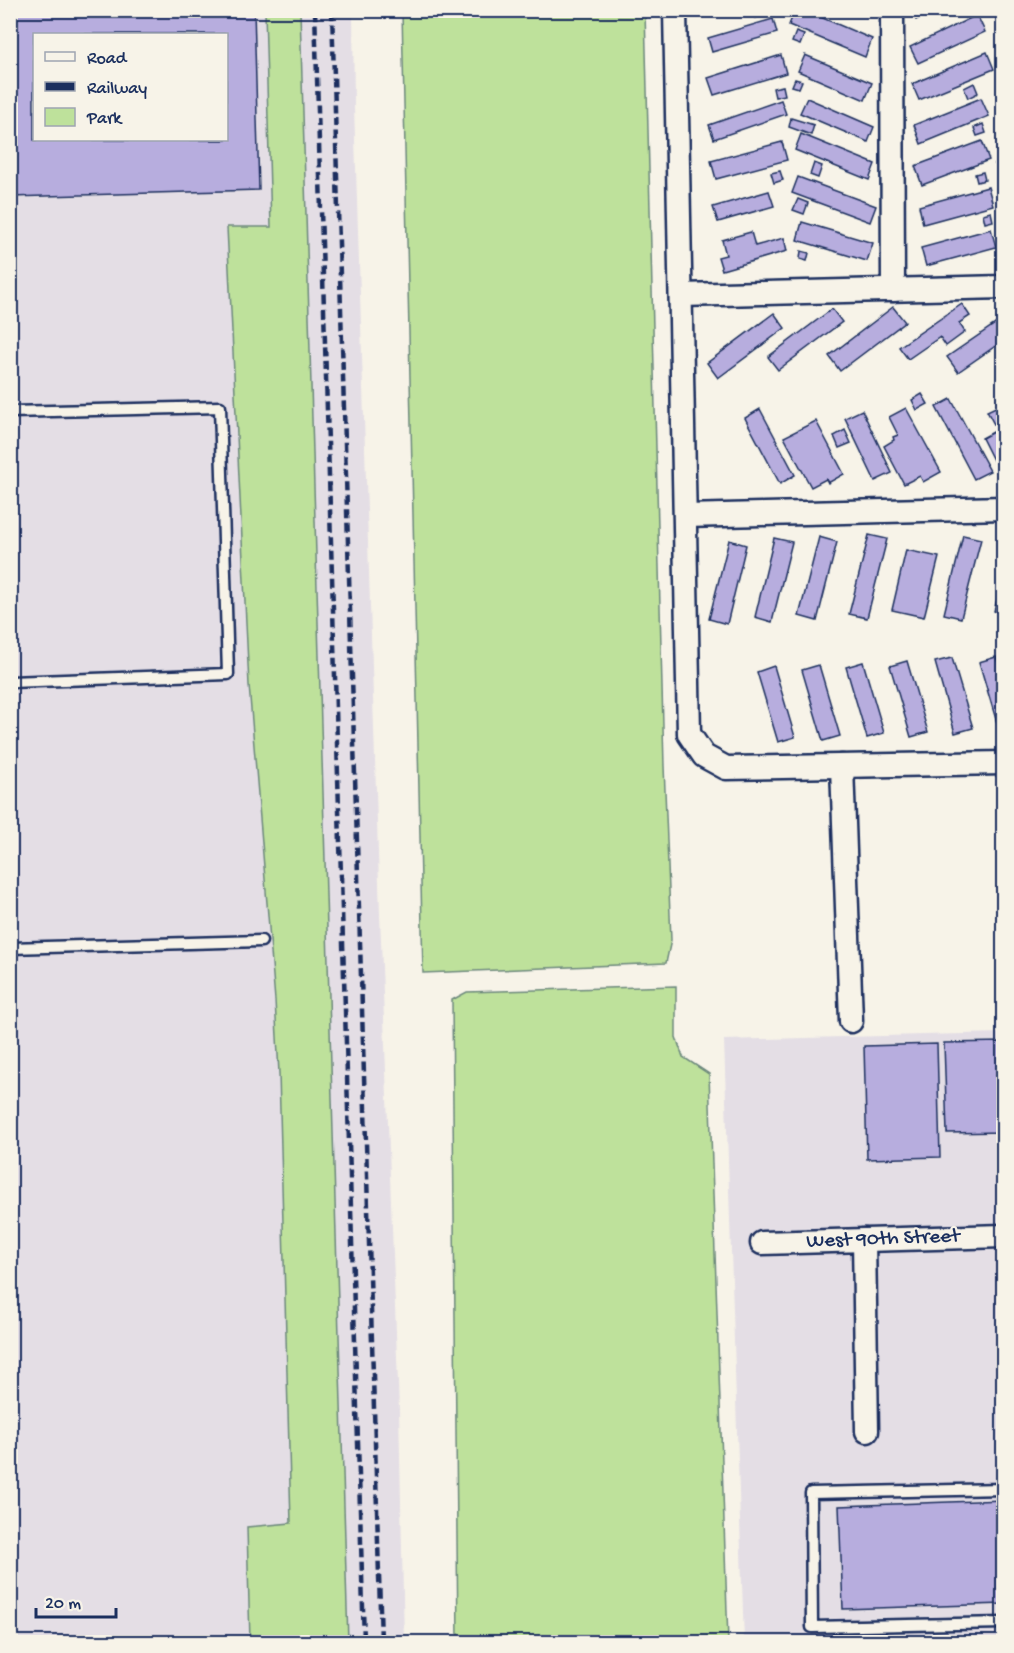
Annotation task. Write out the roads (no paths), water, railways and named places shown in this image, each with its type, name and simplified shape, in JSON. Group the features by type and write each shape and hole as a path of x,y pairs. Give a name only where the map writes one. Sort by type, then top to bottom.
{"street":[{"path":"675,10 689,734 704,756 726,768 1004,763"},
{"path":"892,10 893,290"},
{"path":"681,296 1004,287"},
{"path":"686,516 1004,508"},
{"path":"842,766 851,1021"},
{"name":"West 90th Street","path":"762,1243 1004,1236"},
{"path":"864,1240 867,1431"}],"lane":[{"path":"10,412 220,407 228,674 10,682"},
{"path":"10,948 261,941"},
{"path":"1004,1489 812,1493 813,1627 1004,1623"}],"railway":[{"path":"315,10 364,1642"},
{"path":"332,10 381,1642"}]}
